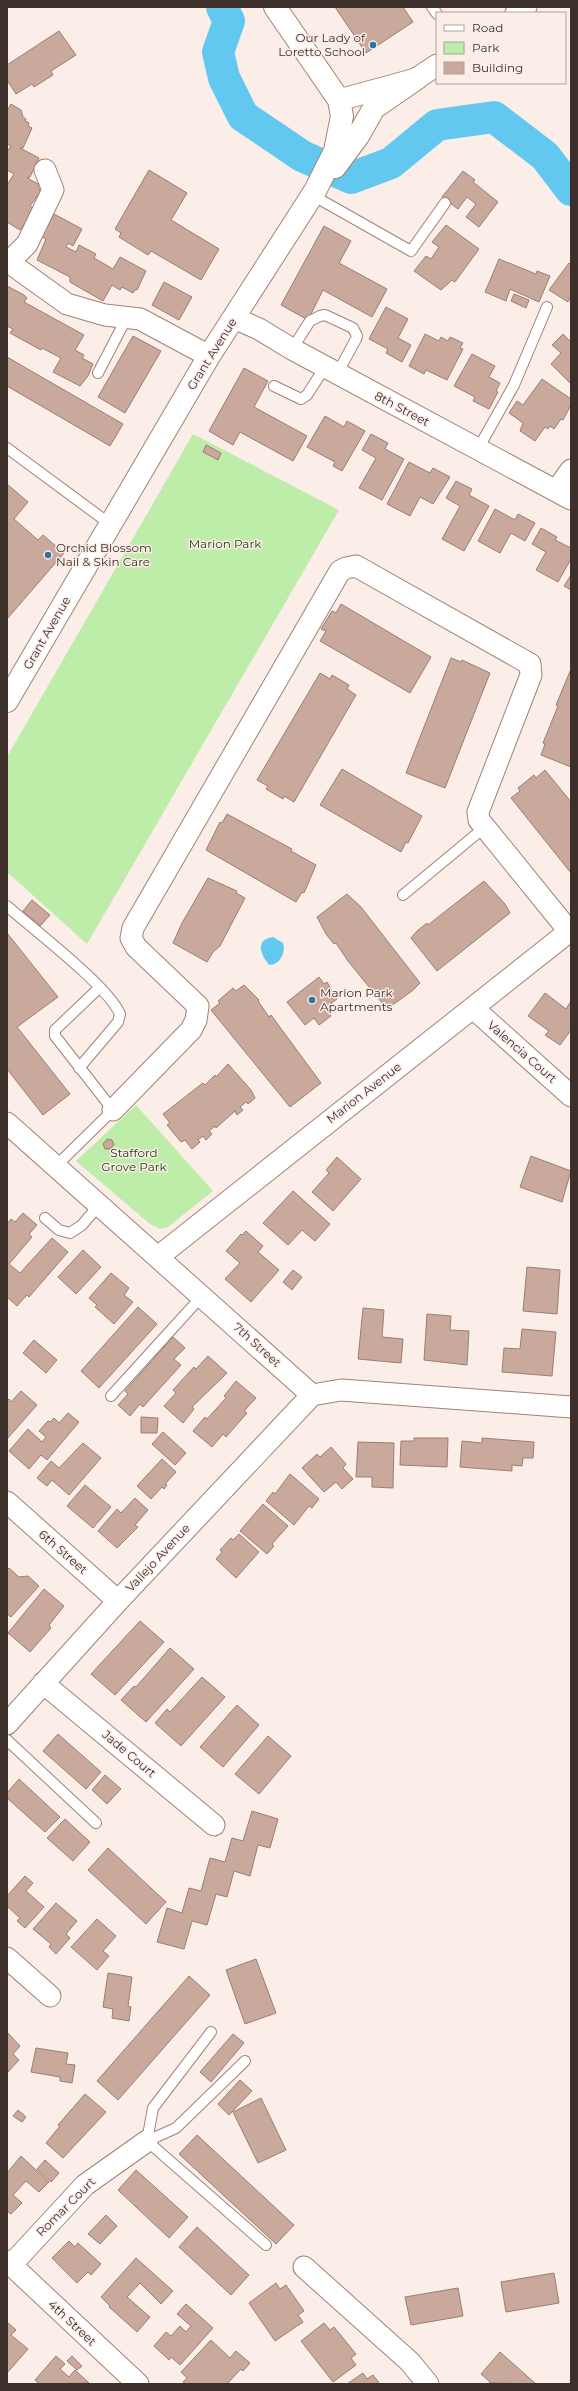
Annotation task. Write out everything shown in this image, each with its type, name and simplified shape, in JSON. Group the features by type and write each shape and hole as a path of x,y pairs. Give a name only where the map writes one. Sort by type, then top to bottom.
{"street":[{"path":"275,7 339,100 342,116 336,159"},
{"path":"339,100 416,79 436,66"},
{"name":"Grant Avenue","path":"7,701 209,356 313,193 336,159 358,136 374,108 416,79"},
{"path":"45,170 53,190 26,244 8,263 67,304 105,315 140,319 209,356"},
{"name":"8th Street","path":"234,318 259,329 292,349 564,495"},
{"path":"564,495 571,470"},
{"path":"113,1110 191,1030 196,1020 198,1006 136,947 131,938 133,928 340,572 346,568 356,566 530,664 531,675 478,812 479,820 570,930"},
{"name":"Marion Avenue","path":"158,1257 570,930"},
{"name":"Valencia Court","path":"473,1008 571,1096"},
{"name":"7th Street","path":"7,1123 312,1395"},
{"path":"312,1395 341,1390 571,1407"},
{"name":"Vallejo Avenue","path":"7,1724 118,1601 312,1395"},
{"name":"6th Street","path":"7,1502 118,1601"},
{"name":"Jade Court","path":"43,1683 214,1825"},
{"path":"7,1958 50,1996"},
{"name":"Romar Court","path":"9,2263 85,2185 147,2141"},
{"name":"4th Street","path":"9,2263 138,2384"},
{"path":"304,2267 410,2362 428,2384"}],"lane":[{"path":"313,193 411,251 445,203"},
{"path":"478,449 514,385 547,307"},
{"path":"274,386 301,399 307,395 331,370 357,336 352,328 325,315 320,316 310,321 292,349"},
{"path":"98,373 127,317"},
{"path":"7,448 110,524"},
{"path":"403,896 485,827"},
{"path":"7,906 99,988 117,1007 120,1014 118,1022 79,1068"},
{"path":"56,1166 113,1110 55,1036 55,1030 99,988"},
{"path":"45,1218 59,1230 70,1233 82,1225 99,1205"},
{"path":"111,1396 202,1296"},
{"path":"7,1740 96,1822"},
{"path":"147,2141 152,2108 212,2032"},
{"path":"147,2141 176,2128 245,2061"},
{"path":"147,2141 266,2245"}],"green space":[{"name":"Marion Park","path":"193,434 339,510 87,944 7,872 7,757"},
{"name":"Stafford Grove Park","path":"136,1105 213,1191 168,1227 160,1229 150,1224 76,1161"}],"water":[{"path":"273,937 283,943 284,950 283,954 276,963 269,965 262,953 261,945 263,941"}],"building":[{"path":"335,7 403,7 413,22 366,53"},
{"path":"59,31 76,55 51,71 53,75 34,87 32,84 16,94 7,80 7,65"},
{"path":"11,104 21,110 23,117 26,119 25,121 29,123 28,126 32,128 23,148 20,148 39,158 30,177 27,178 42,186 39,190 41,191 30,206 33,208 33,212 20,230 7,222 7,185 14,174 7,170 7,152 11,146 7,144 7,111"},
{"path":"149,170 187,193 171,220 219,249 201,280 151,251 148,255 119,237 121,233 115,229"},
{"path":"463,171 475,180 473,182 498,202 479,227 466,217 476,204 467,197 458,209 442,197"},
{"path":"54,214 82,229 73,246 68,243 66,247 76,252 79,245 96,254 94,258 113,269 120,257 146,271 137,290 136,289 133,293 122,287 120,290 112,285 103,301 70,282 70,277 37,260 46,239 42,237 43,232"},
{"path":"446,225 479,249 455,282 452,280 441,290 414,271 426,256 431,259 439,247 432,242"},
{"path":"324,226 351,241 339,263 387,289 372,317 323,290 308,320 281,305"},
{"path":"499,259 536,274 537,271 550,276 539,302 510,289 506,301 485,292"},
{"path":"569,263 571,265 571,297 568,302 549,290"},
{"path":"164,282 192,297 179,320 152,305"},
{"path":"7,286 24,295 27,298 24,302 84,335 75,350 84,355 82,358 93,364 88,376 80,386 53,372 61,358 42,348 41,350 10,333 13,329 7,326"},
{"path":"514,294 529,300 526,308 511,301"},
{"path":"386,307 408,319 398,338 411,345 402,362 386,353 388,349 369,339"},
{"path":"425,334 439,341 441,337 448,341 450,337 463,343 460,348 463,349 447,380 426,370 424,374 409,366"},
{"path":"563,334 571,342 571,384 551,364 561,353 552,345"},
{"path":"133,336 161,351 125,413 98,397"},
{"path":"472,354 495,366 489,377 500,383 496,391 498,392 489,409 473,401 475,397 454,386"},
{"path":"7,357 123,424 110,446 7,386"},
{"path":"244,368 268,381 254,407 307,436 293,461 240,432 233,445 209,431"},
{"path":"542,379 571,399 571,405 563,420 561,419 554,429 550,426 548,429 545,427 535,441 520,431 523,423 509,413 517,401 523,405"},
{"path":"325,416 344,427 347,421 365,431 342,471 333,466 335,462 307,447"},
{"path":"371,434 388,443 385,449 404,459 382,500 359,488 376,458 362,450"},
{"path":"206,445 221,453 218,460 203,452"},
{"path":"409,462 430,473 433,468 450,477 433,504 420,497 410,516 387,504"},
{"path":"456,481 472,489 469,495 489,506 464,551 442,539 460,506 446,498"},
{"path":"7,484 28,502 14,519 38,540 43,535 64,553 7,619"},
{"path":"495,509 515,520 518,514 535,523 525,541 511,533 500,553 478,541"},
{"path":"541,528 557,537 555,540 571,548 571,559 558,582 536,570 546,552 532,544"},
{"path":"571,575 571,590 564,586"},
{"path":"341,604 431,657 410,693 320,641 326,631 321,629 332,611 336,613"},
{"path":"451,658 461,662 462,660 490,673 445,788 406,773"},
{"path":"571,669 571,767 541,755 545,744 543,743 558,706 556,705"},
{"path":"320,673 330,679 332,675 349,685 347,689 356,695 294,802 284,796 283,799 266,789 268,786 257,780"},
{"path":"342,769 422,816 408,843 406,842 401,852 320,805"},
{"path":"545,770 571,802 571,873 511,798 520,791 518,788 534,775 536,778"},
{"path":"227,814 292,849 291,851 316,865 304,893 302,892 296,902 206,850 220,822 222,823"},
{"path":"208,878 237,891 236,893 245,898 220,946 213,952 207,962 173,943 182,923"},
{"path":"484,881 505,904 510,913 437,971 411,938 427,923 428,925"},
{"path":"347,894 361,907 420,983 412,991 387,1009 348,961 336,943 334,944 326,934 317,917"},
{"path":"32,900 50,915 40,926 23,911"},
{"path":"7,933 58,997 17,1027 70,1094 43,1115 7,1069"},
{"name":"Marion Park Apartments","path":"319,977 324,984 327,982 337,999 325,1008 331,1016 319,1025 314,1018 305,1025 287,1002"},
{"path":"244,985 259,1000 258,1001 269,1017 271,1015 321,1083 290,1107 211,1010 220,1003 218,1001 233,988 236,991"},
{"path":"545,993 566,1009 571,1001 571,1030 560,1045 545,1035 549,1031 528,1016"},
{"path":"228,1064 251,1090 255,1098 248,1104 246,1102 240,1107 243,1110 237,1115 235,1111 216,1128 215,1126 209,1131 212,1134 206,1140 203,1136 198,1140 200,1142 192,1149 185,1140 181,1142 167,1125 170,1123 163,1114 203,1083 205,1085 215,1075 216,1077"},
{"path":"107,1139 112,1140 114,1145 110,1149 105,1149 103,1144"},
{"path":"531,1156 571,1171 562,1202 520,1187"},
{"path":"337,1157 361,1179 333,1211 312,1192 329,1173 326,1170"},
{"path":"293,1191 330,1224 315,1241 302,1230 288,1245 263,1223"},
{"path":"23,1213 37,1225 29,1234 32,1237 9,1264 20,1273 52,1238 68,1252 29,1297 27,1295 17,1306 7,1297 7,1224 11,1219 15,1222"},
{"path":"246,1231 263,1246 258,1252 279,1270 251,1302 225,1279 240,1263 226,1251 241,1234 242,1235"},
{"path":"83,1250 101,1267 76,1294 58,1277"},
{"path":"527,1267 560,1270 557,1314 523,1311"},
{"path":"293,1270 302,1277 292,1290 283,1282"},
{"path":"111,1273 129,1288 124,1295 133,1302 114,1324 95,1307 97,1305 89,1298"},
{"path":"138,1307 157,1324 99,1388 81,1371"},
{"path":"363,1308 384,1310 382,1337 403,1339 401,1363 358,1359"},
{"path":"427,1314 451,1316 450,1330 469,1331 467,1365 424,1360"},
{"path":"522,1329 556,1332 552,1376 502,1372 504,1348 520,1349"},
{"path":"173,1337 185,1348 174,1359 181,1365 143,1407 140,1404 130,1416 118,1405 128,1394 125,1391"},
{"path":"34,1340 57,1360 46,1373 23,1353"},
{"path":"208,1356 227,1373 192,1407 194,1409 183,1423 164,1406 176,1393 173,1390 194,1367 196,1369"},
{"path":"236,1381 256,1398 244,1411 247,1413 226,1437 223,1434 212,1447 193,1431 205,1417 207,1419 226,1398 224,1396"},
{"path":"21,1391 37,1405 7,1439 7,1401 9,1399 11,1402"},
{"path":"68,1413 79,1422 47,1460 41,1455 29,1469 9,1451 28,1429 42,1442 46,1437 39,1431 48,1421 50,1422 54,1418 59,1423"},
{"path":"141,1417 158,1418 157,1433 141,1433"},
{"path":"163,1432 186,1453 175,1465 152,1444"},
{"path":"414,1438 448,1438 447,1467 400,1465 401,1441 414,1441"},
{"path":"482,1438 534,1442 533,1458 523,1458 522,1466 512,1465 512,1471 460,1467 462,1441 482,1443"},
{"path":"358,1442 394,1443 393,1488 372,1487 372,1477 356,1477"},
{"path":"83,1443 101,1458 69,1495 52,1480 47,1486 37,1478 51,1461 59,1468"},
{"path":"331,1447 346,1464 343,1468 353,1479 342,1489 336,1482 324,1492 302,1468 317,1454 320,1457"},
{"path":"162,1459 176,1472 165,1484 167,1485 164,1489 162,1487 151,1499 137,1486"},
{"path":"290,1474 319,1499 312,1508 309,1506 294,1525 266,1501 273,1492 275,1494"},
{"path":"85,1485 111,1507 93,1528 67,1506"},
{"path":"135,1498 148,1510 135,1525 138,1527 117,1548 98,1531 117,1509 121,1513"},
{"path":"263,1504 288,1526 272,1544 274,1546 267,1554 240,1531"},
{"path":"239,1534 259,1552 236,1578 216,1559 222,1552 220,1550 231,1538 233,1540"},
{"path":"9,1568 19,1577 28,1576 39,1586 11,1617 7,1614 7,1570"},
{"path":"44,1589 64,1606 49,1625 51,1628 30,1652 8,1633"},
{"path":"140,1621 164,1642 115,1695 91,1674"},
{"path":"170,1648 194,1669 146,1722 121,1700 134,1686 136,1687"},
{"path":"202,1677 225,1697 181,1746 155,1723 167,1709 170,1712"},
{"path":"237,1705 259,1725 223,1767 200,1747"},
{"path":"58,1734 101,1772 86,1789 43,1751"},
{"path":"268,1736 291,1756 259,1794 235,1774"},
{"path":"105,1775 121,1789 107,1804 92,1790"},
{"path":"19,1779 60,1817 45,1832 7,1798 7,1793"},
{"path":"252,1811 278,1819 270,1848 258,1845 250,1876 234,1871 227,1897 216,1894 207,1925 192,1921 184,1949 157,1942 167,1908 182,1913 189,1888 201,1891 210,1858 225,1862 232,1838 243,1841"},
{"path":"65,1819 90,1842 73,1861 47,1838"},
{"path":"108,1848 166,1902 146,1924 88,1870"},
{"path":"25,1876 33,1883 26,1891 44,1907 25,1928 17,1921 20,1918 7,1906 7,1896"},
{"path":"56,1903 77,1921 66,1934 70,1938 56,1954 49,1947 51,1944 33,1929"},
{"path":"97,1919 116,1936 103,1951 109,1956 97,1970 71,1947"},
{"path":"256,1959 276,2013 245,2024 226,1970"},
{"path":"108,1973 132,1977 128,2006 131,2007 129,2021 112,2018 113,2009 103,2007"},
{"path":"189,1976 210,1995 118,2100 97,2081"},
{"path":"7,2032 20,2046 13,2054 19,2060 7,2073"},
{"path":"233,2034 244,2043 211,2082 200,2072"},
{"path":"36,2048 68,2053 66,2064 75,2065 72,2083 60,2081 60,2077 31,2072"},
{"path":"240,2080 252,2091 229,2115 218,2104"},
{"path":"85,2094 106,2112 63,2158 46,2143 60,2126 58,2125"},
{"path":"261,2098 286,2150 258,2163 233,2112"},
{"path":"18,2110 26,2117 22,2122 13,2116"},
{"path":"197,2135 294,2225 276,2244 179,2154"},
{"path":"21,2156 49,2182 39,2192 26,2181 13,2195 22,2203 11,2214 7,2211 7,2173"},
{"path":"45,2160 59,2173 51,2182 37,2169"},
{"path":"136,2170 188,2217 169,2238 118,2190"},
{"path":"106,2215 117,2226 100,2244 88,2234"},
{"path":"197,2227 249,2275 231,2295 179,2247"},
{"path":"69,2241 75,2247 78,2243 101,2264 91,2275 88,2272 77,2283 52,2258"},
{"path":"136,2258 173,2291 161,2304 140,2283 127,2297 150,2317 137,2332 109,2307 110,2306 101,2297"},
{"path":"554,2273 559,2303 506,2312 501,2282"},
{"path":"276,2283 280,2289 286,2285 304,2311 298,2315 303,2322 275,2341 249,2303"},
{"path":"458,2288 463,2316 411,2325 405,2297"},
{"path":"186,2304 213,2328 180,2365 171,2357 169,2360 154,2346 166,2332 171,2336 180,2326 186,2332 191,2326 177,2314"},
{"path":"7,2322 16,2330 11,2335 28,2349 7,2373"},
{"path":"324,2323 330,2330 334,2327 356,2354 351,2358 356,2365 333,2382 301,2341"},
{"path":"211,2340 230,2358 236,2351 250,2363 243,2371 241,2369 227,2384 186,2384 183,2382 187,2378 181,2372"},
{"path":"500,2352 536,2384 489,2383 490,2382 481,2374"},
{"path":"56,2356 65,2364 60,2369 69,2377 75,2370 89,2383 40,2384 35,2380"},
{"path":"72,2356 82,2366 77,2370 67,2361"},
{"path":"363,2373 367,2379 373,2375 380,2384 347,2384"}],"waterway":[{"path":"222,7 229,21 218,52 224,78 243,116 302,156 351,178 391,163 437,125 494,117 545,156 571,190"}],"place":[{"name":"Our Lady of Loretto School","path":"373,45"},
{"name":"Orchid Blossom Nail & Skin Care","path":"48,555"},
{"name":"Marion Park Apartments","path":"312,1000"}]}
